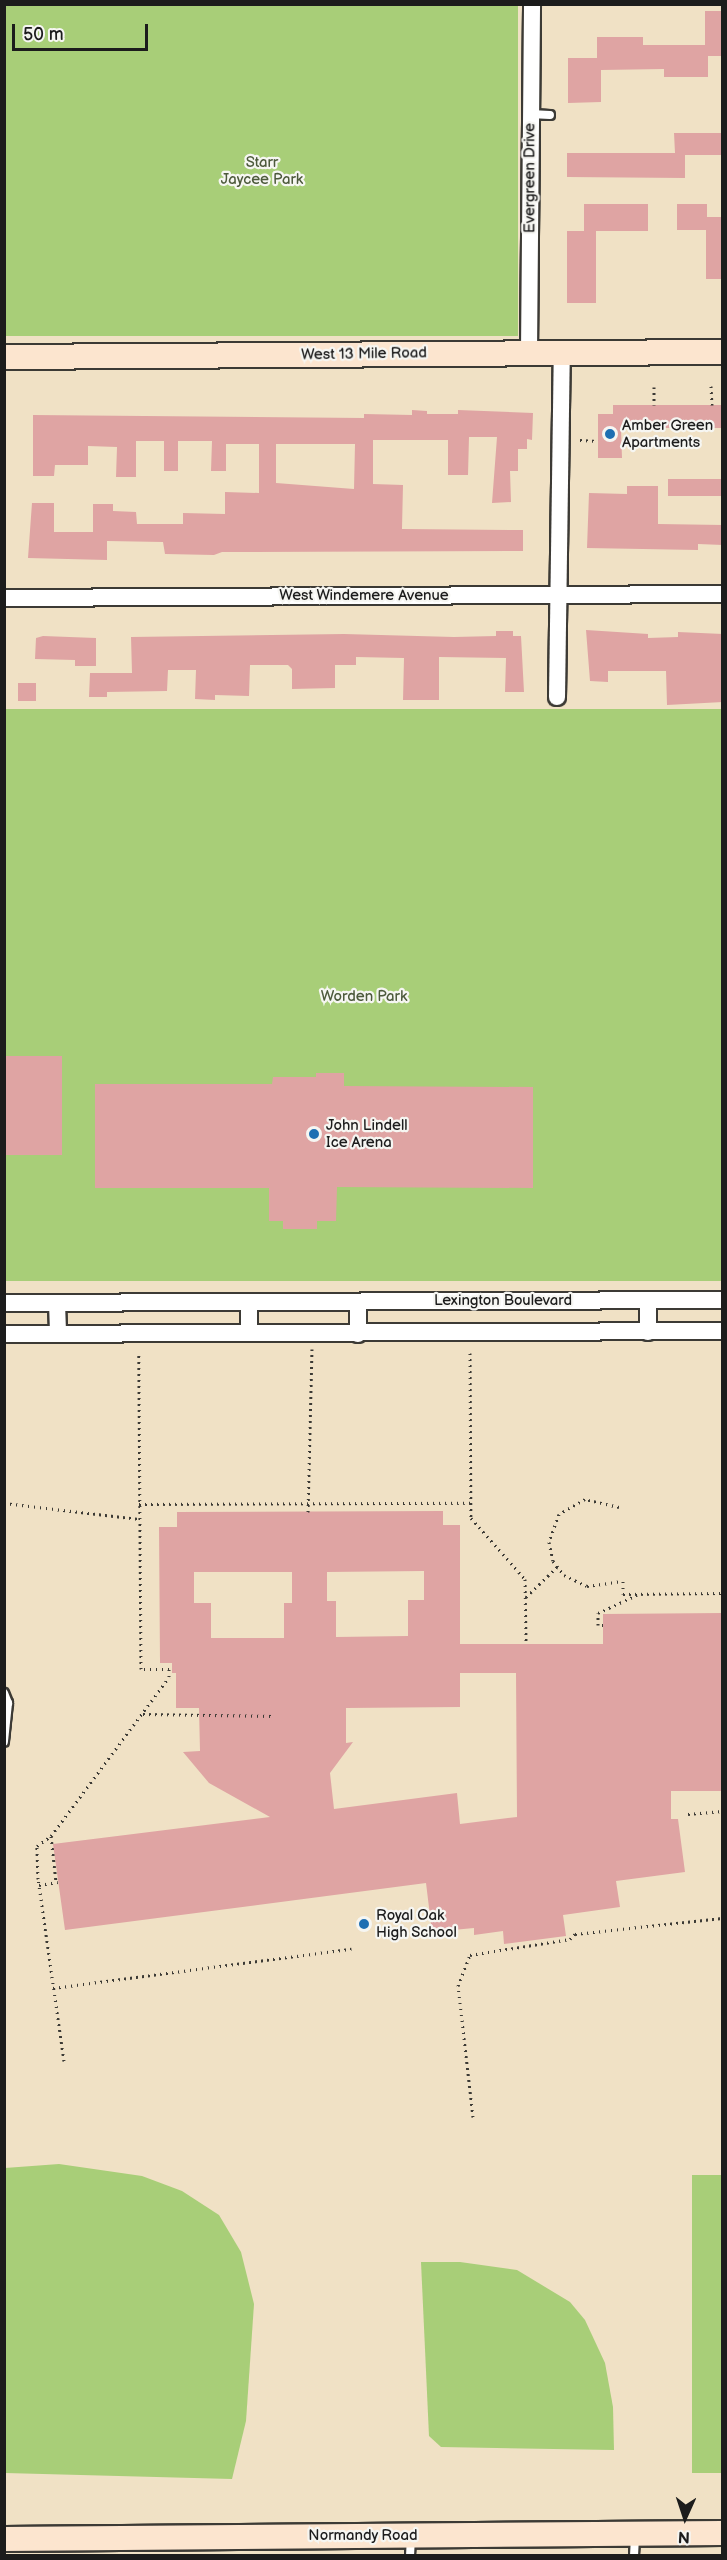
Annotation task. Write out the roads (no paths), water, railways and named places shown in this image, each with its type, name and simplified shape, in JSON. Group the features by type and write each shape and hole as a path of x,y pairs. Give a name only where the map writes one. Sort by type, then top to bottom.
{"street":[{"name":"Evergreen Drive","path":"530,352 532,4"},
{"name":"West 13 Mile Road","path":"4,357 723,352"},
{"path":"557,697 562,354"},
{"name":"West Windemere Avenue","path":"4,598 723,594"},
{"name":"Lexington Boulevard","path":"4,1303 723,1300"},
{"path":"648,1301 648,1332"},
{"path":"358,1302 358,1334"},
{"path":"57,1303 58,1334"},
{"path":"249,1303 249,1333"},
{"name":"Lexington Boulevard","path":"4,1334 723,1331"},
{"name":"Normandy Road","path":"4,2540 635,2545 723,2534"}],"lane":[{"path":"530,114 550,115"},
{"path":"4,1693 8,1703 4,1742"}],"place":[{"name":"Amber Green Apartments","path":"610,434"},
{"name":"John Lindell Ice Arena","path":"314,1134"},
{"name":"Royal Oak High School","path":"364,1924"}],"park label":[{"name":"Starr Jaycee Park","path":"262,170"},
{"name":"Worden Park","path":"364,997"}]}
